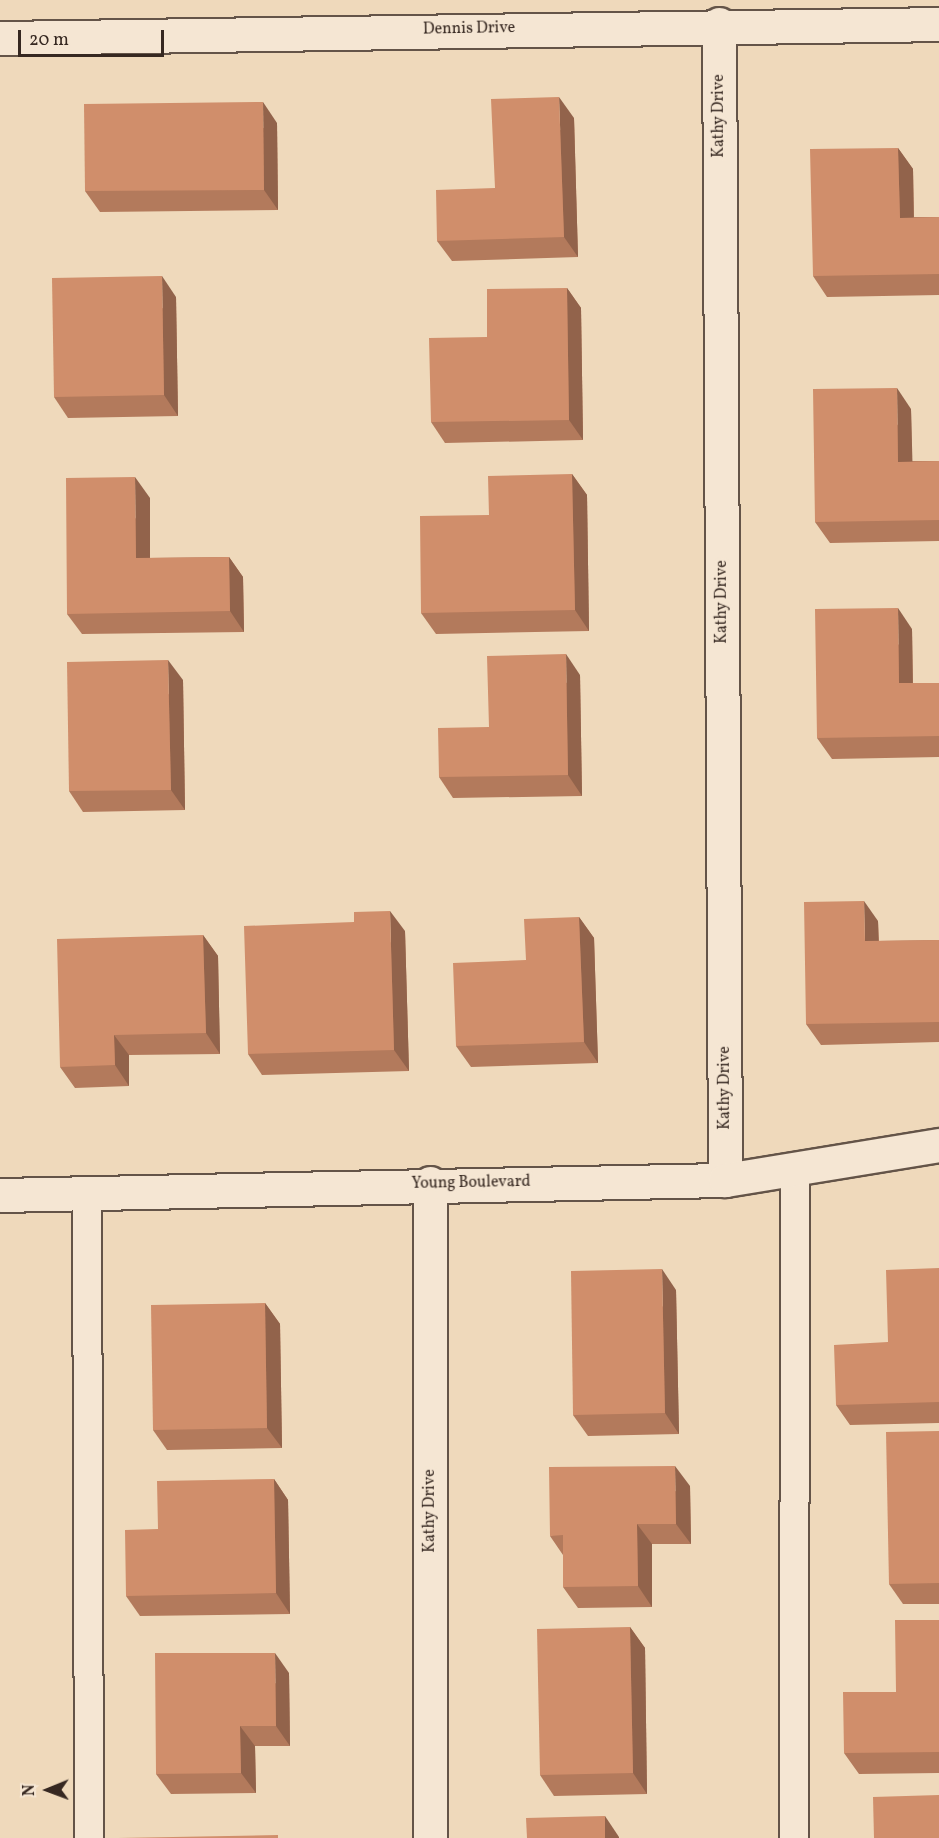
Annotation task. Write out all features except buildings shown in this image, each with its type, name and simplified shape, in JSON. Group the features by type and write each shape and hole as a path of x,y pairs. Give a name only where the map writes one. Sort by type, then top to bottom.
{"street":[{"name":"Dennis Drive","path":"0,38 719,24 939,24"},
{"name":"Kathy Drive","path":"719,24 725,1180"},
{"name":"Young Boulevard","path":"0,1195 430,1183 725,1180 939,1145"},
{"name":"Kathy Drive","path":"430,1183 430,1838"}],"lane":[{"path":"794,1838 795,1169"},
{"path":"87,1193 89,1838"}]}
